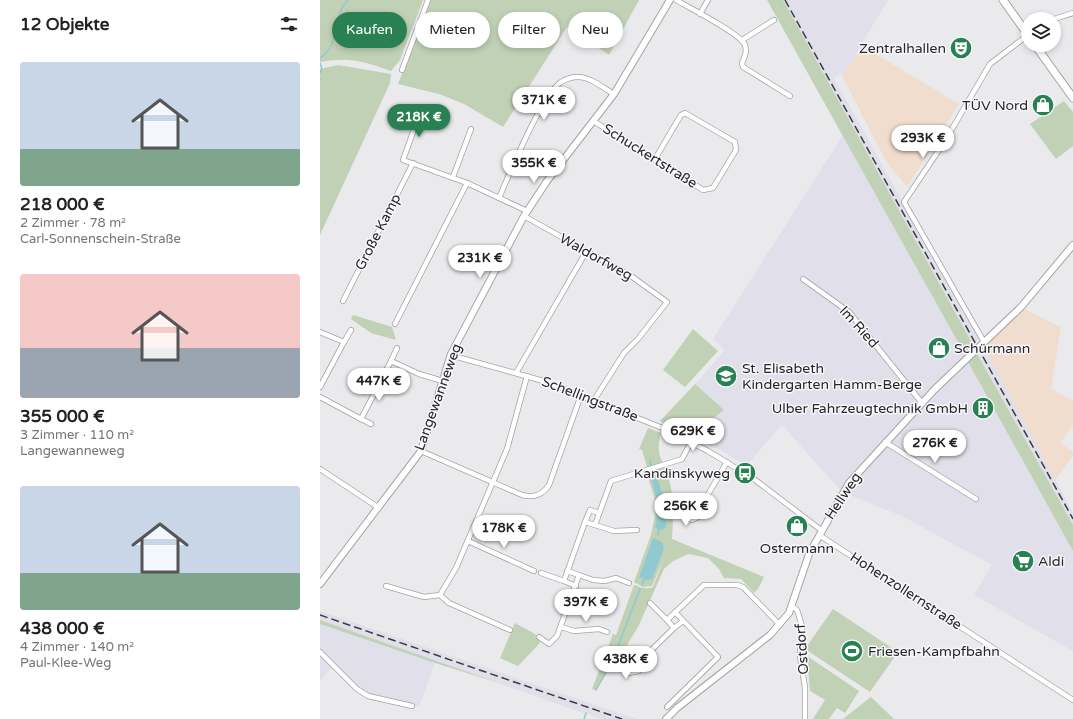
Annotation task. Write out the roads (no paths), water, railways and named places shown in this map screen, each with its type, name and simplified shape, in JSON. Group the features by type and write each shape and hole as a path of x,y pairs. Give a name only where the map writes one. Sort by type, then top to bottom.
{"main road":[{"path":"1003,0 1021,25"},
{"path":"1040,52 1073,98"}],"street":[{"path":"402,70 428,0"},
{"name":"Langewanneweg","path":"320,584 421,451 450,355 525,214 557,168 594,122 614,94 670,0"},
{"path":"676,0 742,40 746,53 742,63 743,67 790,96"},
{"path":"700,14 708,0"},
{"path":"1061,17 1073,13"},
{"path":"742,40 774,20"},
{"path":"984,342 904,202 955,124 990,64 1021,40"},
{"path":"500,198 532,126 549,95 559,84 569,78 580,77 592,81 614,94"},
{"name":"Waldorfweg","path":"421,110 403,160 467,182 500,198 586,252 631,276 667,302 638,339 624,353 594,400"},
{"name":"Schuckertstraße","path":"594,122 706,190 713,188 737,146 735,142 687,113 682,114 655,159"},
{"path":"453,177 471,129"},
{"name":"Große Kamp","path":"344,300 413,163"},
{"path":"395,324 467,182"},
{"name":"Hellweg","path":"666,719 780,625 792,606 803,567 820,532 849,483 922,403 1021,307 1073,245"},
{"path":"516,373 586,252"},
{"name":"Im Ried","path":"803,279 849,312 922,403"},
{"path":"320,387 322,380 351,330"},
{"path":"320,332 344,342"},
{"path":"361,419 397,348"},
{"name":"Schellingstraße","path":"450,355 527,376 581,395 654,424 691,442 754,479 820,532"},
{"path":"391,361 419,374 443,381"},
{"path":"440,595 456,568 507,449 527,376"},
{"path":"421,451 492,483 526,496 538,495 546,490 549,485 558,464 581,395"},
{"path":"320,397 371,424"},
{"path":"595,525 612,482 682,459 691,442"},
{"path":"885,442 976,499"},
{"path":"672,512 692,520 700,516 703,503 727,462"},
{"path":"320,469 379,508"},
{"path":"564,581 590,510 599,513"},
{"path":"585,522 614,531 637,530"},
{"name":"Hohenzollernstraße","path":"820,532 1073,700"},
{"path":"468,541 534,571"},
{"path":"567,571 593,580 605,581 616,578 630,583"},
{"path":"541,573 576,586"},
{"path":"539,637 549,644 557,636 579,575"},
{"path":"667,620 704,585 736,585 744,587 780,625"},
{"path":"386,586 424,597 440,595 449,603 510,630"},
{"path":"650,603 674,628"},
{"name":"Ostdorf","path":"792,606 797,610 802,626 800,656 805,688 805,719"},
{"path":"667,707 718,657 675,612"},
{"path":"617,667 629,673 639,671 636,665 683,620"},
{"path":"561,627 574,632 599,629 607,632"},
{"path":"320,652 351,683 368,696 412,706"}],"water":[{"path":"657,477 662,496 666,527 661,530 655,528 659,507 651,478"},
{"path":"653,538 662,542 664,549 652,579 647,580 639,577"}],"waterway":[{"path":"320,58 331,46 339,14 348,0"},
{"path":"320,63 322,69 320,73"},
{"path":"650,460 651,466"},
{"path":"653,471 654,477"},
{"path":"658,535 659,529"},
{"path":"642,585 644,579"},
{"path":"613,659 640,589"},
{"path":"596,690 611,664"},
{"path":"584,719 586,713"}],"railway":[{"path":"785,0 1073,519"},
{"path":"320,615 622,719"}],"place":[{"name":"Zentralhallen","path":"961,48"},
{"name":"TÜV Nord","path":"1043,105"},
{"name":"Schürmann","path":"939,348"},
{"name":"St. Elisabeth Kindergarten Hamm-Berge","path":"726,376"},
{"name":"Ulber Fahrzeugtechnik GmbH","path":"983,408"},
{"name":"Kandinskyweg","path":"745,473"},
{"name":"Ostermann","path":"797,526"},
{"name":"Aldi","path":"1023,561"},
{"name":"Friesen-Kampfbahn","path":"852,651"}]}
